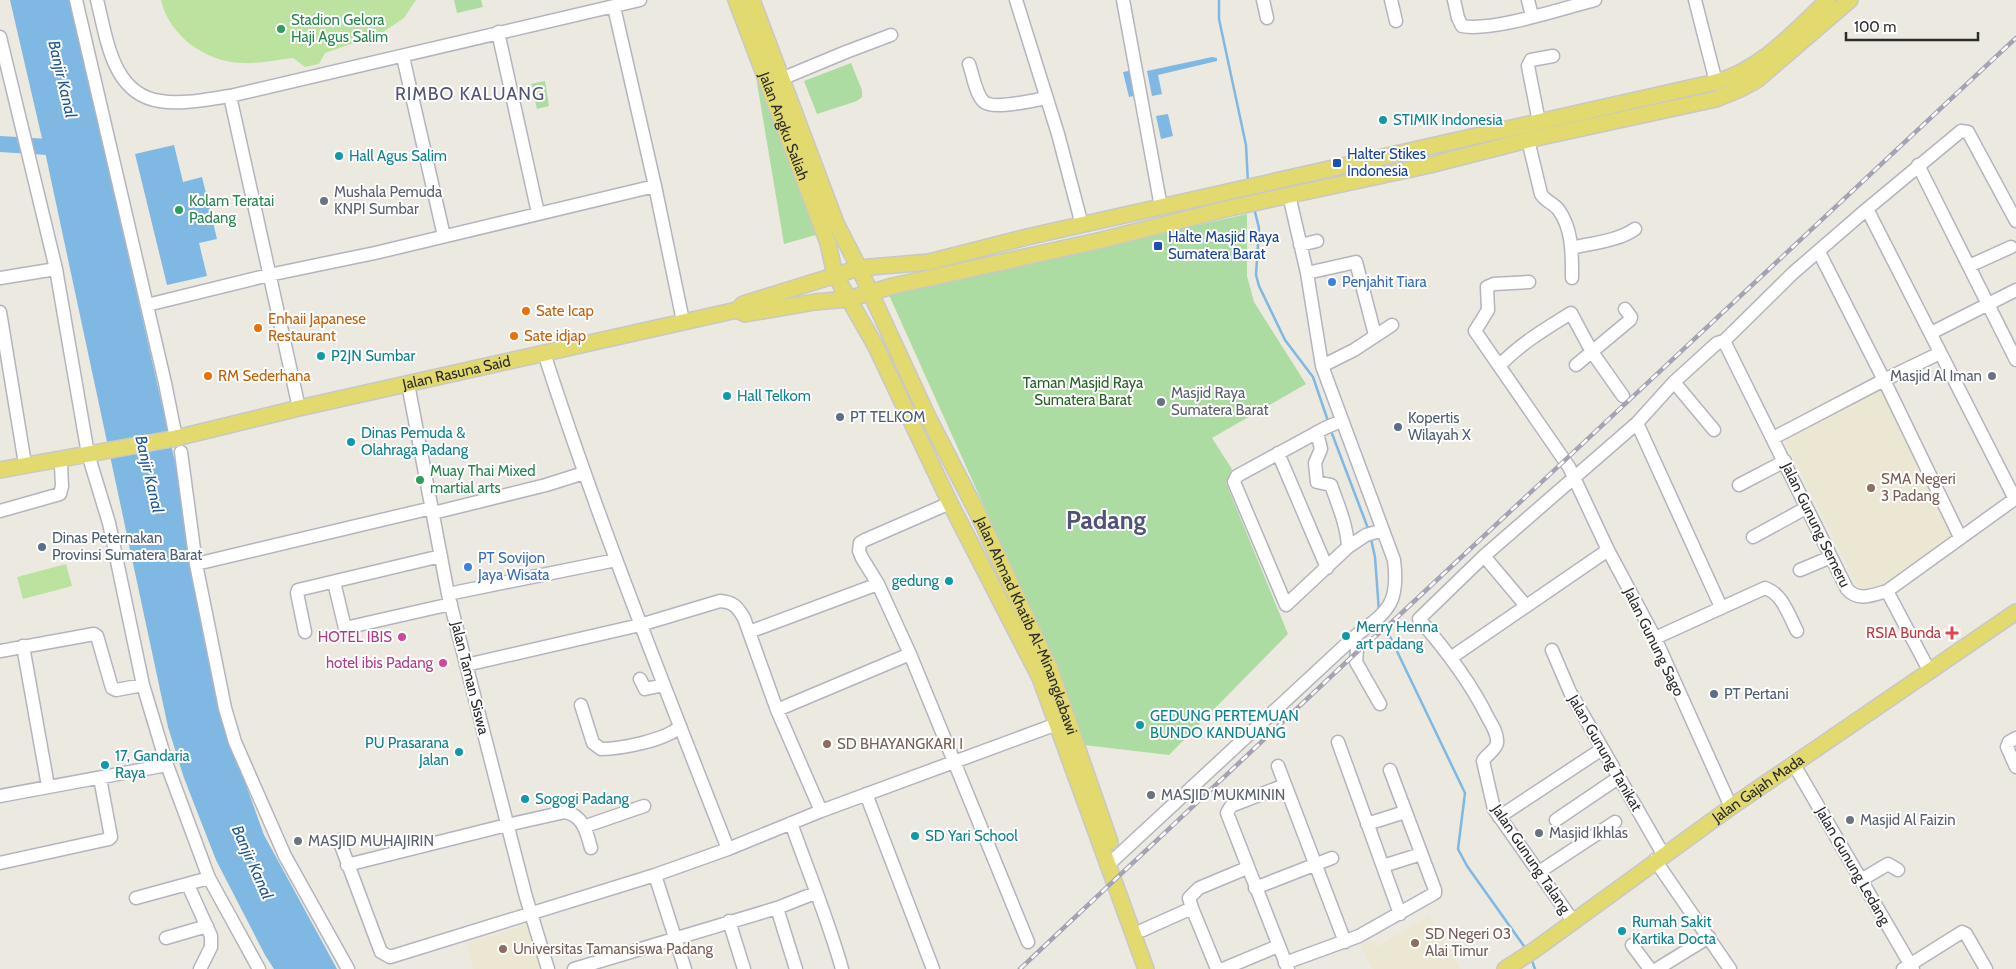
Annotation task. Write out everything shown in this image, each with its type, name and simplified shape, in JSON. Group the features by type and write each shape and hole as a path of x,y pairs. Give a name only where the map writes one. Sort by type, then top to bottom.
{"main road":[{"name":"Jalan Angku Saliah","path":"736,0 831,252 835,275"},
{"name":"Jalan Angku Saliah","path":"752,0 847,247 859,268"},
{"path":"1828,0 1762,60 1734,77 1243,188 929,262 859,268 810,285 743,304 737,310 745,314 815,302 848,299 893,286 1102,240 1246,204 1430,165 1528,140 1716,99 1757,80 1850,0"},
{"path":"1495,132 1499,147"},
{"name":"Jalan Ahmad Khatib Al-Minangkabawi","path":"859,268 929,420 978,514 1050,670 1146,969"},
{"name":"Jalan Ahmad Khatib Al-Minangkabawi","path":"835,275 875,345 950,503 1040,678 1112,862 1143,930 1158,969"},
{"name":"Jalan Rasuna Said","path":"0,470 25,464 178,442 299,408 737,310"},
{"path":"1009,618 1024,611"},
{"name":"Jalan Gajah Mada","path":"1505,969 1659,857 1793,763 2016,612"}],"street":[{"path":"76,0 178,442 196,564 226,708 241,759 286,856 348,969"},
{"path":"97,0 113,61 129,87 140,95 160,101 182,102 230,96 640,0"},
{"path":"1016,0 1047,98 1082,225"},
{"path":"1123,0 1161,207"},
{"path":"1263,0 1267,18"},
{"path":"1391,0 1396,21"},
{"path":"1454,0 1459,22 1462,26 1467,27 1492,25 1595,0"},
{"path":"1528,0 1532,16"},
{"path":"1695,0 1716,82"},
{"path":"614,7 655,186 683,321"},
{"path":"498,32 538,213"},
{"path":"781,79 891,36"},
{"path":"0,37 56,269 91,454 109,523 143,684 167,764 209,878 259,969"},
{"path":"403,56 444,236"},
{"path":"1538,122 1528,66 1531,60 1553,56"},
{"path":"969,64 980,96 989,105 998,106 1047,98"},
{"path":"230,96 299,408"},
{"path":"1608,550 1452,657 1419,619 1484,556 1637,423 1674,382 1717,343 1724,341 1793,273 1918,165 1961,131 1968,132 2015,219"},
{"path":"1528,140 1541,194 1544,199 1557,208 1562,216 1572,248 1572,278"},
{"path":"1918,165 2016,360"},
{"path":"147,305 655,186"},
{"path":"1112,862 1353,638 1380,616 1395,593 1394,560 1375,532 1329,426 1322,366 1307,273 1289,195"},
{"path":"1867,209 2016,498 1887,591 1930,672"},
{"path":"1572,248 1594,242 1599,244 1618,235 1623,236 1635,228"},
{"path":"1300,245 1317,241"},
{"path":"1969,266 2011,247"},
{"path":"1819,252 1884,380 1960,537"},
{"path":"1307,273 1356,262 1375,335"},
{"path":"0,278 56,269"},
{"name":"Jalan Gunung Sago","path":"1529,282 1494,284 1486,288 1488,310 1475,331 1561,455 1574,479 1608,550 1655,638 1731,807"},
{"path":"1931,333 2016,290"},
{"path":"1576,365 1630,320 1631,317 1625,309"},
{"path":"0,312 25,464"},
{"path":"1499,366 1514,350 1571,314 1592,352 1623,396"},
{"path":"1322,366 1354,350 1392,326"},
{"name":"Jalan Gunung Semeru","path":"1724,341 1847,589 1854,595 1868,596 1887,591"},
{"path":"544,353 584,473 640,625 728,849"},
{"path":"1773,438 1940,353"},
{"path":"1674,382 1714,430"},
{"name":"Jalan Taman Siswa","path":"408,384 449,599 507,825 548,969"},
{"path":"1637,423 1721,607"},
{"path":"1329,426 1237,476 1234,482 1286,605 1348,547 1375,532"},
{"path":"1329,426 1316,463 1317,482 1331,485 1343,517 1348,536 1348,547"},
{"path":"1278,453 1326,568"},
{"path":"1739,485 1785,461"},
{"path":"0,511 60,494 61,465"},
{"path":"196,564 546,485 584,473"},
{"path":"950,503 865,540 860,543 859,551 878,584 910,654 1028,942"},
{"path":"1753,537 1806,508"},
{"path":"305,632 298,591 441,556"},
{"path":"1484,556 1526,606"},
{"path":"1800,570 1831,557"},
{"path":"334,582 345,628 449,599 616,560"},
{"path":"749,632 878,584"},
{"path":"1655,638 1765,588 1774,591 1780,598 1797,631"},
{"path":"466,665 640,625 720,601 732,602 737,607 749,632 777,710 821,811"},
{"path":"0,651 94,634 97,636 112,688 116,690 143,684"},
{"path":"1353,638 1357,649 1356,662 1380,704"},
{"path":"23,646 48,786"},
{"name":"Jalan Gunung Tanikat","path":"1552,650 1570,692 1659,857 1730,969"},
{"path":"777,710 910,654"},
{"name":"Jalan Gunung Talang","path":"1452,657 1477,694 1498,740 1496,747 1486,755 1483,761 1492,803 1499,817 1573,921"},
{"path":"640,678 645,689 664,685"},
{"path":"582,704 593,743 601,749 662,738 674,732 680,726"},
{"path":"339,840 376,939 382,952 387,957 655,875 728,849 866,794 1057,724"},
{"path":"2016,738 2009,742 2007,746 2016,768"},
{"path":"1338,742 1400,914"},
{"path":"1499,817 1602,749"},
{"name":"Jalan Gunung Ledang","path":"1793,763 1909,967"},
{"path":"0,796 167,764"},
{"path":"1278,766 1345,942"},
{"path":"1285,785 1237,804 1227,810 1247,868 1286,966 1345,942 1400,914 1435,893 1390,770"},
{"path":"0,864 109,839 111,837 100,778"},
{"path":"1556,820 1618,778"},
{"path":"866,794 933,969"},
{"path":"586,826 644,806"},
{"path":"347,865 507,825 568,812 586,826 591,848"},
{"path":"1367,824 1405,812"},
{"path":"1539,872 1615,822"},
{"path":"790,823 815,894 831,930 842,969"},
{"path":"1383,866 1421,854"},
{"path":"1255,888 1332,858"},
{"path":"1861,880 1888,864 1898,870"},
{"path":"1217,969 1189,898 1199,888 1247,868"},
{"path":"655,875 685,969"},
{"path":"136,898 209,878"},
{"path":"188,885 211,936 211,947 200,969"},
{"path":"574,969 777,908 815,894"},
{"path":"777,908 796,969"},
{"path":"1143,930 1192,908"},
{"path":"729,921 744,969"},
{"path":"166,938 207,926"},
{"path":"1909,967 1962,932 1966,934 1986,969"},
{"path":"1657,969 1709,938"},
{"path":"1632,945 1650,969"},
{"path":"1224,969 1278,946"}],"shaded area":[{"name":"SMA Negeri 3 Padang","path":"1884,386 1958,537 1882,584 1861,593 1784,440"},
{"name":"SD Negeri 03 Alai Timur","path":"1429,916 1461,969 1373,969 1360,946 1371,939 1377,947"},
{"name":"Universitas Tamansiswa Padang","path":"527,925 530,926 544,969 473,969 466,943"}],"green space":[{"name":"Stadion Gelora Haji Agus Salim","path":"161,0 416,0 404,18 380,34 325,53 319,64 305,67 293,58 242,63 215,58 191,45 181,35 165,13"},
{"path":"454,0 481,0 483,7 457,13"},
{"path":"753,59 819,234 784,244"},
{"path":"851,63 862,90 862,97 857,101 817,114 804,81"},
{"path":"545,81 549,106 537,109 531,84"},
{"name":"Taman Masjid Raya Sumatera Barat","path":"1247,214 1247,276 1254,302 1306,384 1212,438 1232,469 1226,483 1288,634 1169,755 1084,745 1058,671 889,295"},
{"path":"66,564 72,586 23,599 17,577"}],"water":[{"name":"Banjir Kanal","path":"10,0 70,0 177,471 203,635 225,727 264,835 337,969 274,969 216,860 184,778 168,727 44,147"},
{"path":"1212,57 1217,58 1217,61 1158,75 1162,94 1152,96 1147,71"},
{"path":"1133,70 1138,95 1129,97 1123,72"},
{"path":"1168,114 1173,136 1161,139 1156,116"},
{"name":"Kolam Teratai Padang","path":"174,145 183,182 202,177 217,239 199,243 207,276 167,285 135,154"}],"waterway":[{"path":"1219,0 1219,19 1246,145 1248,183"},
{"path":"0,144 64,148"},
{"path":"1254,208 1259,228 1256,275 1259,286 1285,340 1313,377 1328,421"},
{"path":"1331,431 1369,531"},
{"path":"1371,539 1375,557 1379,612"},
{"path":"1382,620 1465,793 1458,849 1467,866 1526,949"},
{"path":"1531,958 1535,969"}],"railway":[{"path":"1020,969 2016,38"}],"place":[{"name":"Stadion Gelora Haji Agus Salim","path":"281,29"},
{"name":"STIMIK Indonesia","path":"1383,120"},
{"name":"Hall Agus Salim","path":"339,156"},
{"name":"Halter Stikes Indonesia","path":"1337,163"},
{"name":"Mushala Pemuda KNPI Sumbar","path":"324,201"},
{"name":"Kolam Teratai Padang","path":"179,210"},
{"name":"Halte Masjid Raya Sumatera Barat","path":"1158,246"},
{"name":"Penjahit Tiara","path":"1332,282"},
{"name":"Sate Icap","path":"526,311"},
{"name":"Enhaii Japanese Restaurant","path":"258,328"},
{"name":"Sate idjap","path":"514,336"},
{"name":"P2JN Sumbar","path":"321,356"},
{"name":"RM Sederhana","path":"208,376"},
{"name":"Masjid Al Iman","path":"1992,376"},
{"name":"Hall Telkom","path":"727,396"},
{"name":"Masjid Raya Sumatera Barat","path":"1161,402"},
{"name":"PT TELKOM","path":"840,417"},
{"name":"Kopertis Wilayah X","path":"1398,427"},
{"name":"Dinas Pemuda & Olahraga Padang","path":"351,442"},
{"name":"Muay Thai Mixed martial arts","path":"420,480"},
{"name":"SMA Negeri 3 Padang","path":"1871,488"},
{"name":"Dinas Peternakan Provinsi Sumatera Barat","path":"42,547"},
{"name":"PT Sovijon Jaya Wisata","path":"468,567"},
{"name":"gedung","path":"949,581"},
{"name":"RSIA Bunda","path":"1952,633"},
{"name":"Merry Henna art padang","path":"1346,636"},
{"name":"HOTEL IBIS","path":"402,637"},
{"name":"hotel ibis Padang","path":"443,663"},
{"name":"PT Pertani","path":"1714,694"},
{"name":"GEDUNG PERTEMUAN BUNDO KANDUANG","path":"1140,725"},
{"name":"SD BHAYANGKARI I","path":"827,744"},
{"name":"PU Prasarana Jalan","path":"459,752"},
{"name":"17, Gandaria Raya","path":"105,765"},
{"name":"MASJID MUKMININ","path":"1151,795"},
{"name":"Sogogi Padang","path":"525,799"},
{"name":"Masjid Al Faizin","path":"1850,820"},
{"name":"Masjid Ikhlas","path":"1539,833"},
{"name":"SD Yari School","path":"915,836"},
{"name":"MASJID MUHAJIRIN","path":"298,841"},
{"name":"Rumah Sakit Kartika Docta","path":"1622,931"},
{"name":"SD Negeri 03 Alai Timur","path":"1415,943"},
{"name":"Universitas Tamansiswa Padang","path":"503,949"}],"district":[{"name":"RIMBO KALUANG","path":"470,94"},
{"name":"Padang","path":"1106,520"}]}
